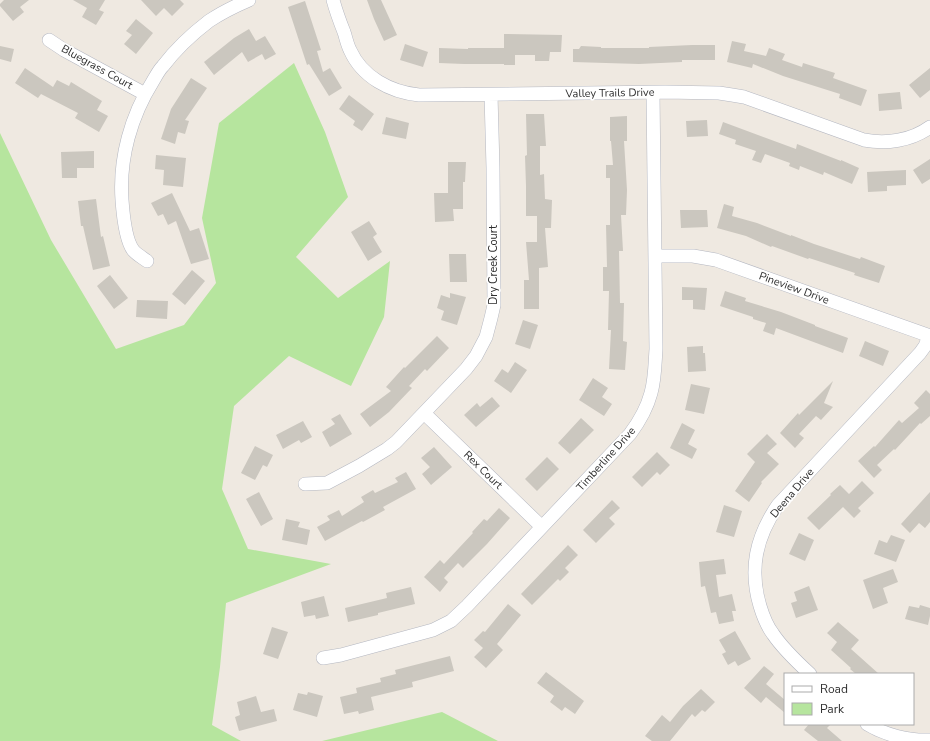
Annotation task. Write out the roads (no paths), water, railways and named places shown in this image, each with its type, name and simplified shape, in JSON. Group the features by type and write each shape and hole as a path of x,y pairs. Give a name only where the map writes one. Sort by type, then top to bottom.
{"street":[{"path":"147,261 133,250 128,239 123,218 121,188 124,159 130,129 145,94 172,54 210,20 249,0"},
{"name":"Valley Trails Drive","path":"333,0 349,49 355,60 369,75 387,87 408,94 491,95 719,93 744,97 864,140 892,141 917,135 930,127"},
{"name":"Bluegrass Court","path":"49,40 64,50 145,94"},
{"name":"Timberline Drive","path":"323,658 341,655 433,630 451,621 630,434 637,424 651,392 656,349 653,93"},
{"name":"Dry Creek Court","path":"306,484 327,483 359,466 396,442 466,369 476,356 486,337 494,305 491,95"},
{"name":"Pineview Drive","path":"655,256 693,256 716,260 929,336"},
{"name":"Deena Drive","path":"809,673 790,655 772,633 763,616 757,593 755,570 758,549 764,529 778,505 920,353 929,336"},
{"name":"Rex Court","path":"424,413 542,527"},
{"path":"868,725 894,736 930,740"}]}
